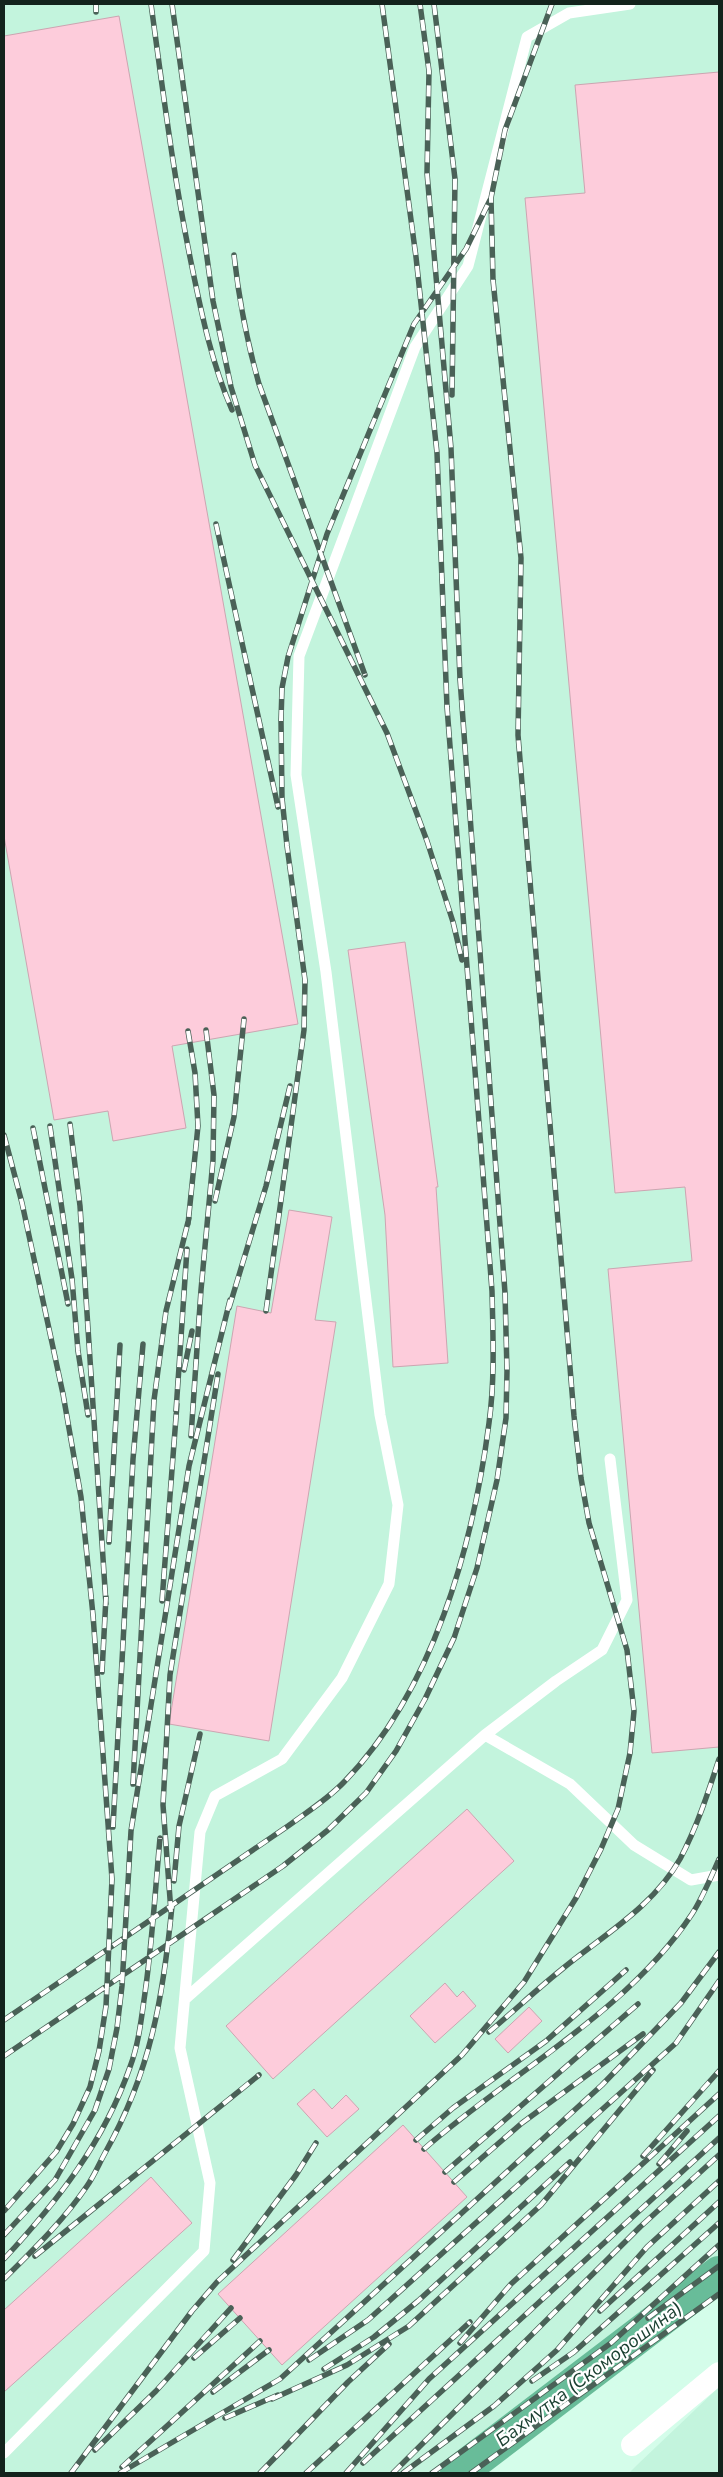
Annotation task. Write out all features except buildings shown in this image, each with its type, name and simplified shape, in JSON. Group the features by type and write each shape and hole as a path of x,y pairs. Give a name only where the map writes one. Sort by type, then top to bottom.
{"street":[{"path":"632,2445 719,2373"}],"lane":[{"path":"4,2453 204,2251 210,2183 180,2048 200,1832 215,1796 282,1759 342,1678 389,1584 398,1505 380,1415 326,972 296,775 299,656 415,348 468,266 527,37 569,12 630,4"},
{"path":"184,1999 485,1735 556,1680 602,1650 627,1600 610,1459"},
{"path":"485,1735 570,1784 634,1845 691,1880 719,1876"}],"shaded area":[{"path":"4,4 719,4 719,2285 481,2473 4,2473"},
{"path":"719,2387 719,2473 629,2473 637,2465"}],"waterway":[{"name":"Бахмутка (Скоморошина)","path":"458,2473 719,2274"}],"railway":[{"path":"96,4 96,12"},
{"path":"151,4 174,169 192,267 213,357 232,410"},
{"path":"172,4 213,301 231,387 255,465 387,733 427,841 453,922 462,960"},
{"path":"4,2020 288,1826 324,1800 344,1782 375,1745 402,1705 425,1661 460,1567 482,1470 492,1390 492,1291 447,707 437,453 416,257 382,4"},
{"path":"4,2056 283,1866 328,1830 366,1793 396,1751 425,1699 454,1638 477,1568 497,1480 506,1418 505,1293 460,679 451,448 427,173 429,71 420,4"},
{"path":"434,4 455,179 452,395"},
{"path":"71,2473 192,2311 217,2282 462,2055 524,1982 576,1898 601,1849 618,1809 630,1753 634,1711 627,1650 589,1523 581,1478 574,1416 518,735 521,558 493,280 491,198 505,130 552,4"},
{"path":"266,1311 304,1030 305,980 282,798 282,688 288,657 327,534 414,324 466,249 490,200"},
{"path":"234,255 244,321 259,384 365,675"},
{"path":"216,524 278,807"},
{"path":"215,1201 234,1117 244,1019"},
{"path":"191,1436 201,1290 213,1160 214,1095 206,1030"},
{"path":"188,1031 195,1073 198,1126 188,1224"},
{"path":"229,1308 266,1186 290,1086"},
{"path":"70,1124 80,1206 106,1604"},
{"path":"50,1126 72,1279 78,1351 88,1415"},
{"path":"33,1128 68,1304"},
{"path":"4,1135 22,1203 63,1394 81,1497 93,1615 112,1879 106,2006 99,2051 90,2087 73,2124 56,2152 4,2211"},
{"path":"133,1784 154,1400 166,1311 189,1218"},
{"path":"176,1411 187,1249"},
{"path":"4,2235 55,2180 95,2110 109,2069 117,2028 122,1986 131,1831 189,1466 230,1300"},
{"path":"184,1370 192,1331"},
{"path":"113,1827 133,1459 143,1344"},
{"path":"109,1542 120,1345"},
{"path":"171,1912 163,1805 170,1675 218,1374"},
{"path":"162,1601 177,1404"},
{"path":"102,1672 106,1597"},
{"path":"174,1881 179,1826 200,1734"},
{"path":"489,2032 577,1957 626,1920 656,1892 680,1859 692,1835 719,1759"},
{"path":"4,2259 42,2216 93,2146 107,2121 130,2067 139,2034 147,1980 160,1838"},
{"path":"424,2149 567,2039 635,1981 665,1949 692,1914 719,1859"},
{"path":"4,2279 48,2234 78,2199 92,2178 121,2123 134,2093 152,2033 164,1972 172,1906"},
{"path":"120,2473 280,2379 602,2085 681,2003 719,1952"},
{"path":"416,2140 453,2108 546,2041 626,1970"},
{"path":"309,2360 368,2320 676,2043 719,1981"},
{"path":"445,2172 638,2004"},
{"path":"454,2182 522,2123 643,2034"},
{"path":"272,2399 347,2365 409,2326 541,2205 653,2070"},
{"path":"643,2156 719,2071"},
{"path":"35,2256 259,2075"},
{"path":"460,2343 511,2284 719,2094"},
{"path":"346,2473 429,2379 719,2116"},
{"path":"659,2164 687,2131"},
{"path":"363,2463 719,2138"},
{"path":"233,2260 296,2175 316,2143"},
{"path":"393,2473 640,2227 719,2155"},
{"path":"324,2369 374,2337 418,2301 570,2162"},
{"path":"403,2473 494,2406 557,2350 647,2247 719,2181"},
{"path":"600,2311 719,2202"},
{"path":"532,2381 574,2352 719,2223"},
{"path":"432,2473 611,2343 719,2245"},
{"path":"648,2318 719,2266"},
{"path":"471,2473 719,2294"},
{"path":"95,2450 156,2391 231,2308"},
{"path":"194,2358 240,2318"},
{"path":"306,2473 470,2322"},
{"path":"122,2467 260,2341"},
{"path":"260,2473 348,2382 389,2344"},
{"path":"213,2392 269,2350"},
{"path":"225,2418 278,2395"}]}
